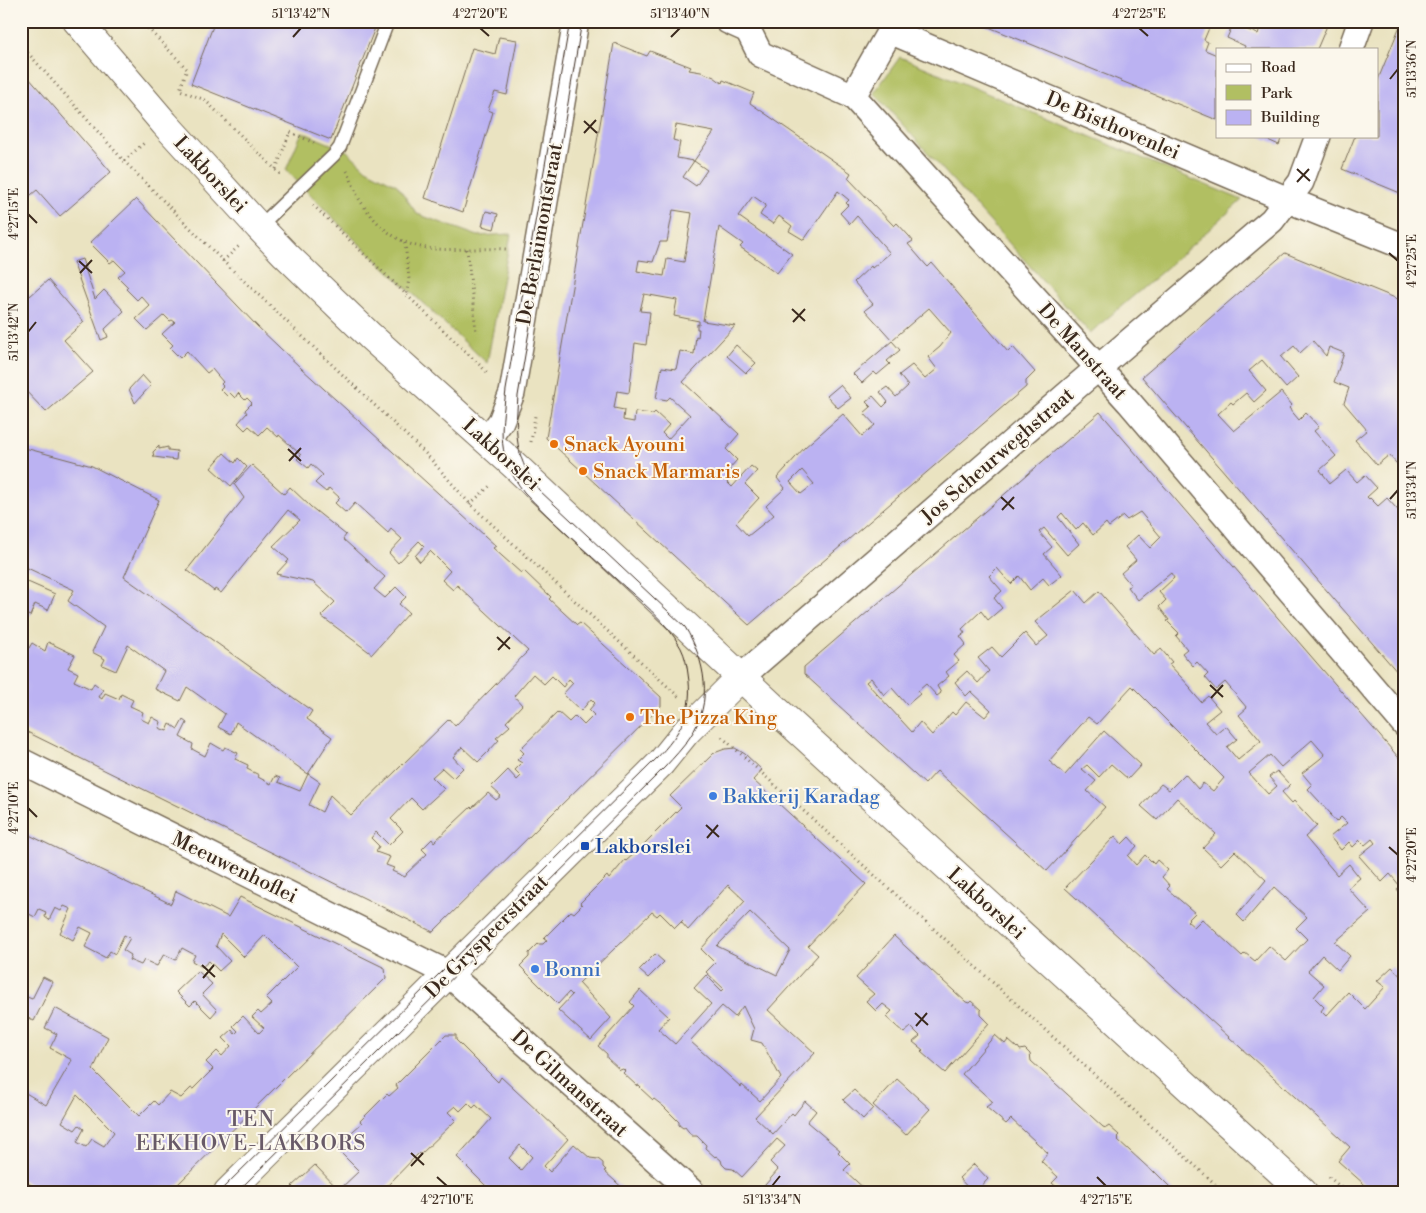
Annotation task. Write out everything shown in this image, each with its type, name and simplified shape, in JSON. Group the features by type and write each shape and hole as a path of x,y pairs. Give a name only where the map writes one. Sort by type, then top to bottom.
{"street":[{"name":"Lakborslei","path":"77,21 180,142 285,254 370,336 487,440 741,677 1303,1192"},
{"name":"De Berlaimontstraat","path":"487,440 501,421 512,393 576,21"},
{"name":"De Manstraat","path":"728,21 748,30 760,54 853,96 1098,368 1405,725"},
{"path":"1351,48 1361,21"},
{"name":"De Bisthovenlei","path":"853,96 890,31 1288,200 1405,247"},
{"name":"Jos Scheurweghstraat","path":"741,677 1272,220 1301,182 1317,138"},
{"name":"De Gryspeerstraat","path":"228,1192 661,763 686,732 741,677"},
{"name":"Meeuwenhoflei","path":"21,762 448,974"},
{"name":"De Gilmanstraat","path":"448,974 692,1192"}],"lane":[{"path":"259,226 334,156 340,147 388,21"}],"path":[{"path":"141,21 187,69 180,90 205,100 406,296 506,390 512,393"},
{"path":"21,45 124,161 223,261 426,454 470,504 701,717 1224,1192"},
{"path":"276,169 290,132 326,148 346,168 359,200 386,230 405,243 436,250 509,250 536,254"},
{"path":"405,243 409,279 406,296"},
{"path":"467,249 476,331"}],"green space":[{"path":"900,57 1242,200 1090,333 874,93"},
{"path":"302,132 347,151 366,169 397,185 417,214 478,236 511,234 487,363 352,237 286,170"}],"building":[{"path":"215,21 359,21 375,28 331,140 191,84"},
{"path":"974,21 1212,21 1204,40 1208,42 1205,50 1216,55 1216,120"},
{"path":"1262,21 1329,21 1317,48 1244,48 1245,46 1227,38 1233,24 1258,34"},
{"path":"1402,21 1405,21 1405,195 1342,169 1354,138 1378,138 1378,80"},
{"path":"499,37 517,40 507,95 495,92 488,110 493,112 463,212 425,198 472,48 495,54"},
{"path":"614,43 647,56 650,51 691,67 689,70 701,72 714,77 722,83 723,80 754,93 750,103 851,173 848,178 894,226 897,223 909,236 913,241 908,244 926,265 928,267 932,263 1008,352 1013,347 1035,372 1026,381 1026,387 749,625 546,438","holes":["676,125 714,132 694,161 677,158 680,142 673,140","694,161 707,170 696,186 683,177","838,191 849,200 846,203 848,205 840,213 850,224 857,216 890,253 872,268 871,266 854,282 873,304 865,310 892,340 929,308 951,333 940,347 928,357 937,369 925,379 912,365 899,375 908,386 896,397 887,387 880,392 888,402 883,407 873,396 866,402 871,407 864,413 875,425 862,436 843,414 805,447 777,478 785,488 766,506 774,515 748,536 736,523 759,498 745,484 757,471 751,466 732,487 725,480 732,472 729,469 737,460 726,449 739,434 683,382 735,326 703,321 719,227 743,244 740,247 777,273 792,254 738,216 753,196 766,205 760,215 773,224 779,216 792,226 789,231 804,240","673,210 692,213 684,262 667,259 664,276 637,271 639,260 653,262 660,242 667,242","644,294 677,300 674,316 699,321 699,325 697,324 697,329 699,329 698,337 696,336 694,354 680,351 676,369 662,367 656,398 667,400 670,397 690,415 668,439 662,433 669,425 655,412 653,414 635,412 634,422 623,420 624,410 614,408 617,391 629,393 635,343 646,345 650,312 640,311","802,470 814,484 801,494 790,482"]},
{"path":"21,69 111,172 60,216 37,190 21,203"},
{"path":"1263,138 1281,138 1279,145"},
{"path":"136,199 257,326 301,368 496,546 493,548 521,573 524,571 551,597 549,599 577,625 580,623 661,697 661,706 433,932 21,729 21,644 29,648 32,643 45,651 48,642 75,655 68,668 78,673 74,681 91,689 94,683 103,690 99,697 102,699 105,693 119,699 121,694 133,700 130,706 143,712 141,719 149,723 152,717 161,722 159,728 167,731 170,724 178,729 183,720 187,723 180,737 193,744 192,749 205,756 211,743 223,750 225,747 238,753 235,759 248,765 247,769 271,784 275,776 280,778 278,782 300,791 308,774 320,782 309,805 322,812 330,795 351,815 449,719 455,726 528,651 457,585 453,590 442,580 450,571 430,551 420,562 415,556 424,546 419,541 398,563 389,553 402,539 391,529 388,533 355,503 346,513 335,503 340,498 329,488 326,492 315,483 323,475 311,464 308,468 297,459 301,455 279,435 278,437 267,427 259,435 249,426 245,430 238,423 247,413 245,410 252,403 247,398 245,400 238,393 235,398 230,393 227,396 220,389 223,386 221,384 223,382 212,369 207,373 187,351 180,358 170,348 173,345 162,334 175,322 170,321 164,315 147,330 136,319 150,306 141,296 137,300 126,289 128,287 118,277 125,271 114,260 110,263 90,243","holes":["533,674 544,684 552,676 563,687 569,679 573,683 563,694 581,711 591,699 595,703 589,710 594,715 584,725 575,716 569,722 558,712 520,749 524,753 517,760 522,763 515,770 521,776 517,780 508,770 491,787 501,796 496,800 488,793 434,842 432,839 422,849 427,854 405,877 392,871 394,868 386,865 390,857 376,852 379,846 371,838 376,832 389,845 403,831 391,819 411,798 422,809 444,789 432,777 442,768 453,778 463,768 453,757 462,747 478,762 499,740 496,738 510,726 506,722 522,705 514,696"]},
{"path":"486,211 498,214 494,229 482,226"},
{"path":"1285,253 1405,302 1405,473 1389,455 1377,465 1355,440 1367,430 1344,403 1349,388 1334,382 1344,353 1329,347 1326,356 1313,341 1300,353 1294,346 1281,357 1298,377 1286,388 1262,360 1249,371 1266,391 1254,402 1246,393 1233,404 1231,402 1218,414 1234,431 1281,392 1292,405 1289,408 1299,420 1306,413 1319,427 1314,431 1336,456 1320,470 1330,483 1346,470 1357,482 1365,475 1377,488 1367,497 1378,506 1387,498 1405,518 1405,681 1142,377"},
{"path":"82,259 95,299 104,290 124,311 105,329 108,337 101,340 73,262"},
{"path":"48,280 84,322 64,340 93,372 46,412 21,386 21,287 30,296"},
{"path":"892,341 900,350 887,361 890,364 877,375 874,372 862,383 853,374"},
{"path":"736,345 756,363 746,373 727,356"},
{"path":"142,375 151,385 135,403 129,389"},
{"path":"840,385 851,398 838,408 827,396"},
{"path":"1100,412 1405,765 1405,899 1397,889 1400,886 1390,874 1382,882 1359,856 1375,843 1372,839 1365,845 1360,840 1353,847 1349,842 1341,850 1330,837 1347,823 1341,817 1336,822 1308,789 1312,785 1302,773 1325,755 1312,740 1281,767 1270,755 1249,773 1268,794 1277,786 1269,777 1277,771 1290,785 1282,792 1292,803 1294,801 1317,826 1305,837 1337,875 1349,864 1360,878 1348,888 1370,912 1335,942 1350,956 1338,970 1322,955 1308,971 1324,985 1314,997 1324,1007 1321,1011 1326,1016 1348,992 1365,1009 1385,987 1377,981 1392,967 1405,981 1405,1192 1373,1192 1338,1161 1350,1147 1065,888 1115,836 1122,844 1129,837 1137,846 1128,856 1136,865 1145,855 1154,864 1157,860 1168,870 1162,877 1170,886 1167,889 1195,913 1187,921 1194,927 1202,919 1242,956 1245,953 1255,961 1269,946 1286,961 1307,939 1296,928 1307,917 1274,887 1244,922 1237,915 1266,880 1235,851 1221,865 1203,848 1216,834 1177,798 1157,820 1141,806 1161,784 1169,790 1185,774 1198,789 1203,783 1213,791 1224,778 1132,686 1097,724 1088,717 1049,761 1065,775 1104,731 1141,765 1128,779 1111,764 1099,777 1087,765 1082,769 1096,781 1087,791 1105,807 1047,871 937,771 925,784 804,674 804,667","holes":["1140,512 1161,537 1150,548 1138,535 1125,547 1136,560 1121,573 1131,585 1128,587 1138,600 1171,573 1174,578 1159,592 1166,600 1159,607 1169,620 1167,621 1179,633 1176,636 1187,649 1182,653 1193,666 1197,662 1208,674 1205,677 1216,690 1225,682 1247,708 1239,715 1261,741 1238,760 1227,747 1237,739 1226,726 1216,734 1205,722 1220,710 1208,696 1201,702 1169,664 1172,662 1161,649 1154,655 1099,591 1086,603 1075,590 1035,622 1048,636 1036,646 1025,633 1001,657 992,647 978,658 989,671 978,683 967,671 955,682 966,696 971,691 991,710 985,717 966,702 955,715 952,712 932,735 920,722 912,732 866,682 871,678 884,695 892,688 907,705 920,694 918,691 926,684 937,696 941,693 937,686 949,676 946,672 959,661 954,655 966,644 960,636 965,633 962,629 981,611 988,620 1002,608 994,598 1002,591 989,576 997,568 1011,584 1019,576 1030,590 1043,578 1049,585 1062,575 1044,554 1052,547 1039,532 1044,528 1067,555 1079,544 1058,517 1062,513 1076,530 1083,523 1093,535 1106,523 1109,527 1123,516 1127,520"]},
{"path":"159,446 159,449 168,447 168,450 177,451 176,460 154,457 153,452"},
{"path":"21,447 92,466 159,500 124,577 312,711 307,719 332,737 308,774 236,722 231,734 218,727 225,714 187,687 180,701 155,689 164,671 128,645 116,671 102,665 105,659 92,652 104,627 68,601 74,590 21,565"},
{"path":"224,453 235,463 238,458 247,467 231,486 211,468"},
{"path":"252,465 284,494 290,487 311,507 346,535 343,539 385,577 374,589 385,598 396,587 406,597 399,604 409,613 372,654 321,616 335,602 313,582 276,574 289,560 273,546 300,520 288,510 221,593 215,589 214,591 187,570 244,498 234,484"},
{"path":"21,579 55,594 48,610 35,604 30,616 21,612"},
{"path":"735,748 745,754 762,770 753,780 866,884 808,946 818,955 768,1010 815,1053 755,1117 773,1134 792,1113 794,1115 805,1101 816,1111 807,1122 840,1150 838,1152 850,1164 844,1170 868,1192 759,1192 778,1170 770,1162 785,1146 777,1139 742,1177 733,1169 726,1168 721,1160 705,1148 706,1145 697,1136 692,1136 685,1127 683,1128 679,1125 679,1122 663,1106 653,1100 639,1085 637,1086 623,1073 625,1071 623,1069 620,1070 607,1058 607,1054 598,1046 634,1006 630,1002 640,990 669,1017 658,1029 675,1044 711,1004 694,988 706,975 722,991 724,989 706,972 715,963 701,949 745,901 728,885 688,930 681,922 675,928 660,913 657,916 652,912 579,983 611,1018 591,1040 558,1010 572,995 569,992 558,1004 520,966 529,957 529,953 538,944 543,944 547,940 544,938 571,911 574,913 582,905 580,903 607,876 609,879 625,860 635,853 681,807 670,796 714,753","holes":["750,912 790,950 777,975 717,946","722,1006 735,1017 743,1006 754,1029 751,1040 762,1043 781,1078 760,1101 742,1085 741,1087 690,1041"]},
{"path":"21,831 171,904 176,891 228,917 240,897 385,968 386,978 170,1192 43,1192 21,1179 21,1097 24,1092 46,1105 72,1060 50,1048 57,1034 45,1028 55,1008 108,1037 93,1070 139,1116 154,1101 158,1105 170,1092 181,1098 191,1088 193,1089 213,1069 206,1062 217,1051 222,1056 231,1046 223,1038 232,1030 235,1034 238,1031 233,1026 243,1016 259,1033 264,1028 252,1017 258,1011 261,1014 272,1004 266,998 297,967 265,935 244,957 221,934 216,946 230,961 219,971 209,961 202,967 192,961 195,955 182,948 176,960 164,954 157,966 144,960 141,965 129,960 131,955 123,950 130,938 124,935 115,954 110,951 106,958 85,947 92,933 80,927 73,940 60,933 71,909 64,906 61,911 55,908 49,920 45,917 46,912 39,909 35,917 21,910","holes":["77,1095 114,1132 104,1146 92,1139 86,1147 77,1142 84,1129 79,1125 75,1130 62,1122"]},
{"path":"894,936 966,1002 969,1003 971,1001 981,1010 981,1015 989,1023 945,1073 921,1052 923,1050 913,1042 920,1036 911,1027 904,1033 886,1017 892,1011 883,1004 876,1011 866,1001 874,994 856,978"},
{"path":"655,954 664,962 648,978 639,970"},
{"path":"198,971 212,984 202,994 217,1010 211,1017 195,1001 190,1006 176,992"},
{"path":"43,977 53,982 34,1021 21,1014 21,1008 27,997 32,999"},
{"path":"446,1035 456,1035 456,1040 498,1082 501,1077 568,1139 544,1166 550,1172 574,1144 590,1158 598,1159 603,1163 603,1167 606,1170 604,1171 627,1192 545,1192 540,1188 541,1192 492,1192 457,1157 491,1119 476,1105 473,1108 468,1103 460,1111 455,1106 448,1112 456,1120 420,1155 419,1153 386,1187 390,1192 288,1192 315,1165 339,1190 359,1171 336,1148 362,1123 360,1121 387,1094 389,1096 398,1088 396,1085","holes":["520,1145 532,1157 521,1170 509,1158"]},
{"path":"995,1035 1005,1044 1008,1040 1020,1050 1025,1049 1030,1054 1031,1061 1103,1127 1109,1126 1119,1135 1117,1137 1118,1140 1175,1192 1062,1192 1052,1183 1058,1177 1041,1161 1048,1153 1011,1119 1006,1124 986,1107 993,1102 962,1074"},
{"path":"897,1079 930,1109 906,1135 873,1105"},
{"path":"854,1090 873,1108 863,1119 843,1100"},
{"path":"974,1164 988,1179 976,1192 972,1192 959,1178"}],"tram line":[{"path":"219,1192 656,759 679,730 687,710 689,699 687,667 685,657 675,638 651,611 558,526 524,492 509,467 503,444 502,432 506,390 570,21"},
{"path":"237,1192 665,767 690,737 702,710 704,696 702,667 698,653 685,627 539,490 523,464 518,445 518,396 582,21"}],"place":[{"name":"Snack Ayouni","path":"554,444"},
{"name":"Snack Marmaris","path":"583,471"},
{"name":"The Pizza King","path":"630,717"},
{"name":"Bakkerij Karadag","path":"713,796"},
{"name":"Lakborslei","path":"585,846"},
{"name":"Bonni","path":"535,969"}],"district":[{"name":"TEN EEKHOVE-LAKBORS","path":"251,1131"}]}
